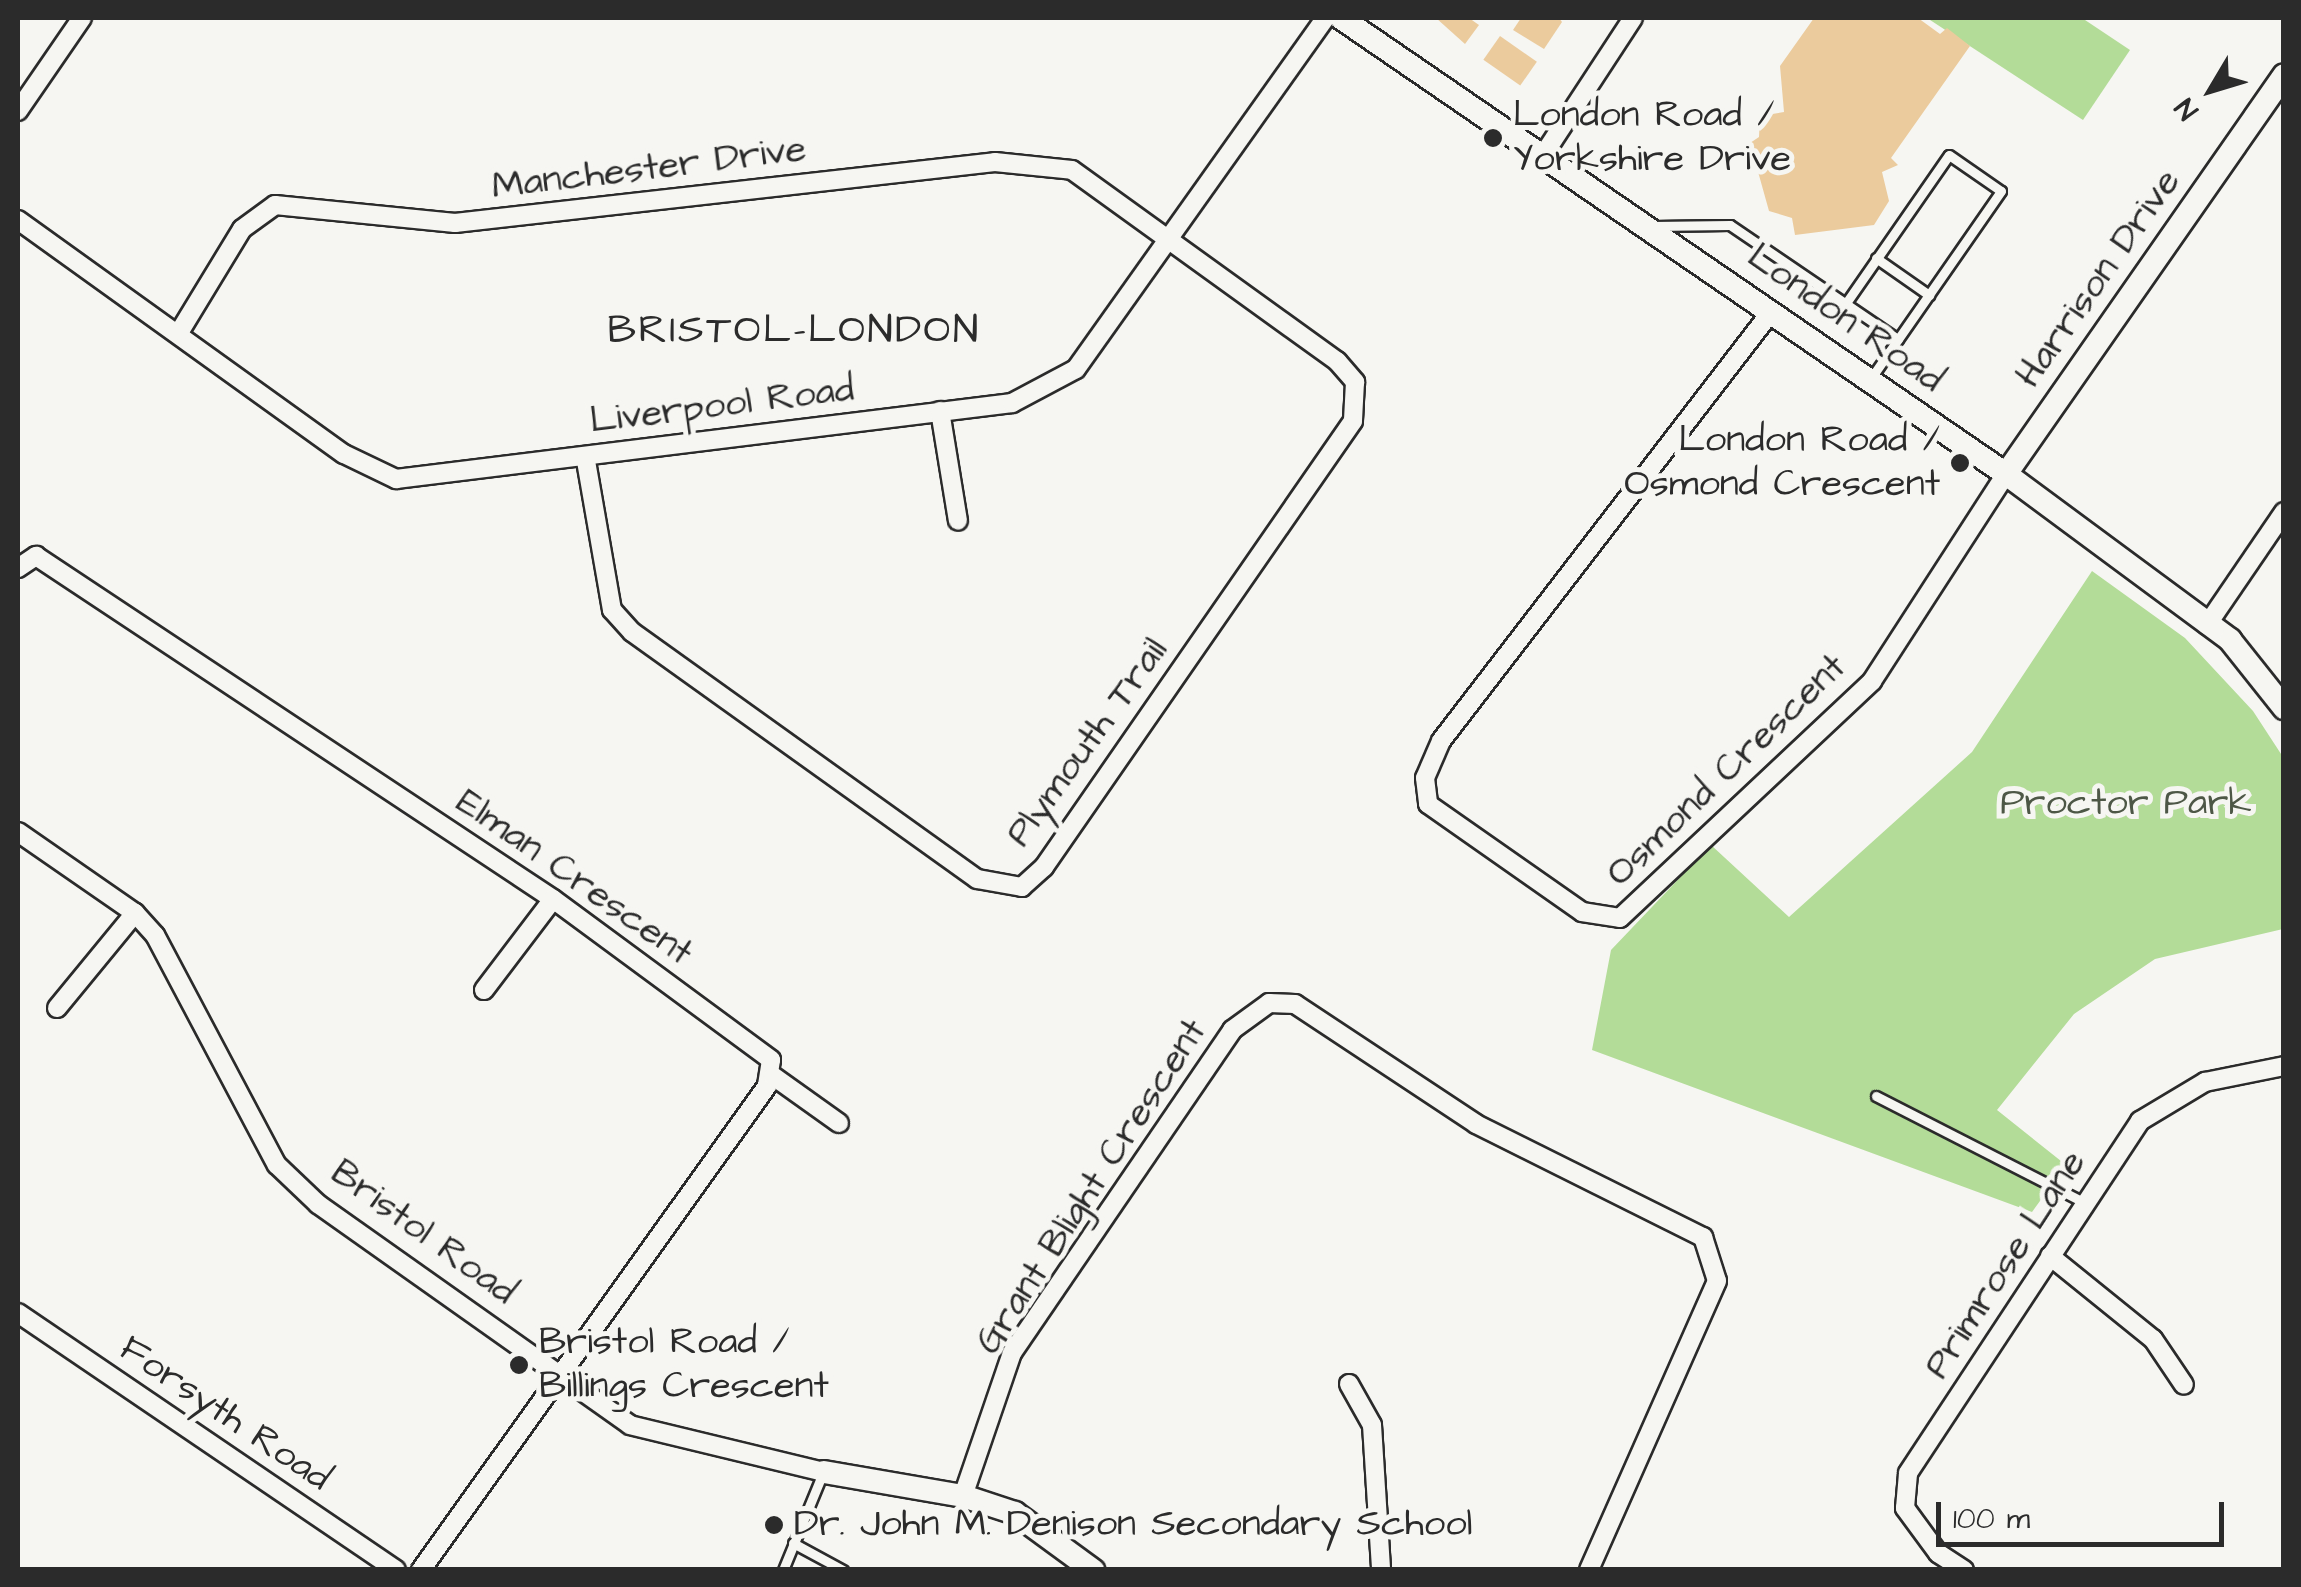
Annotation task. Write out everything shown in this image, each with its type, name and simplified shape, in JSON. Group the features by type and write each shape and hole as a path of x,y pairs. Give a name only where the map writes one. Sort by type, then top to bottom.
{"street":[{"path":"18,111 82,18"},
{"name":"Liverpool Road","path":"18,220 180,331 344,454 396,479 1012,403 1076,368 1325,18"},
{"name":"London Road","path":"1341,18 1542,157 1653,226 2006,474 2230,640 2284,708"},
{"path":"1542,157 1633,18"},
{"name":"Harrison Drive","path":"2006,474 2284,76"},
{"name":"Manchester Drive","path":"180,331 242,229 276,205 455,224 995,162 1072,170 1167,241"},
{"name":"Plymouth Trail","path":"585,456 612,610 632,632 978,879 1022,887 1044,867 1353,421 1355,382 1336,361 1167,241"},
{"name":"Osmond Crescent","path":"1771,312 1441,741 1425,778 1428,804 1582,912 1620,918 1872,681 2006,474"},
{"path":"940,411 958,521"},
{"path":"2207,624 2284,512"},
{"name":"Elman Crescent","path":"18,568 36,556 553,899 772,1060 773,1076"},
{"name":"Bristol Road","path":"18,832 135,913 156,936 277,1166 318,1204 630,1425 824,1472 964,1496 1015,1513 1093,1570"},
{"path":"484,990 553,899"},
{"path":"57,1008 135,913"},
{"name":"Grant Blight Crescent","path":"964,1496 1012,1353 1232,1030 1269,1004 1294,1004 1476,1124 1703,1237 1717,1281 1589,1570"},
{"name":"Primrose Lane","path":"1964,1570 1938,1553 1905,1508 1908,1473 2140,1121 2205,1082 2284,1066"},
{"path":"421,1570 773,1076 839,1123"},
{"path":"2050,1256 2153,1340 2184,1385"},
{"name":"Forsyth Road","path":"18,1313 396,1570"},
{"path":"1348,1384 1372,1425 1381,1570"}],"lane":[{"path":"1846,303 1949,155 2001,191 1870,380"},
{"path":"1653,226 1730,225 1898,340"},
{"path":"1876,258 1929,296"},
{"path":"1876,1096 2086,1203"},
{"path":"783,1570 824,1472"},
{"path":"793,1543 842,1570"}],"green space":[{"path":"1927,18 2082,18 2130,50 2083,120"},
{"name":"Proctor Park","path":"2092,571 2185,638 2253,711 2283,757 2283,929 2155,959 2074,1014 1997,1110 2066,1165 2032,1212 1592,1050 1611,950 1711,845 1789,917 1972,752"}],"building":[{"path":"1436,18 1469,18 1479,25 1465,44"},
{"path":"1521,18 1559,18 1562,22 1544,49 1513,30"},
{"path":"1814,18 1918,18 1940,34 1947,28 1970,46 1891,158 1898,165 1882,172 1889,201 1874,225 1795,235 1792,218 1769,211 1750,143 1759,137 1760,116 1784,112 1780,66"},
{"path":"1500,36 1537,62 1520,86 1483,60"}],"place":[{"name":"London Road / Yorkshire Drive","path":"1493,138"},
{"name":"London Road / Osmond Crescent","path":"1960,463"},
{"name":"Bristol Road / Billings Crescent","path":"519,1365"},
{"name":"Dr. John M. Denison Secondary School","path":"774,1525"}],"district":[{"name":"BRISTOL-LONDON","path":"794,331"}]}
